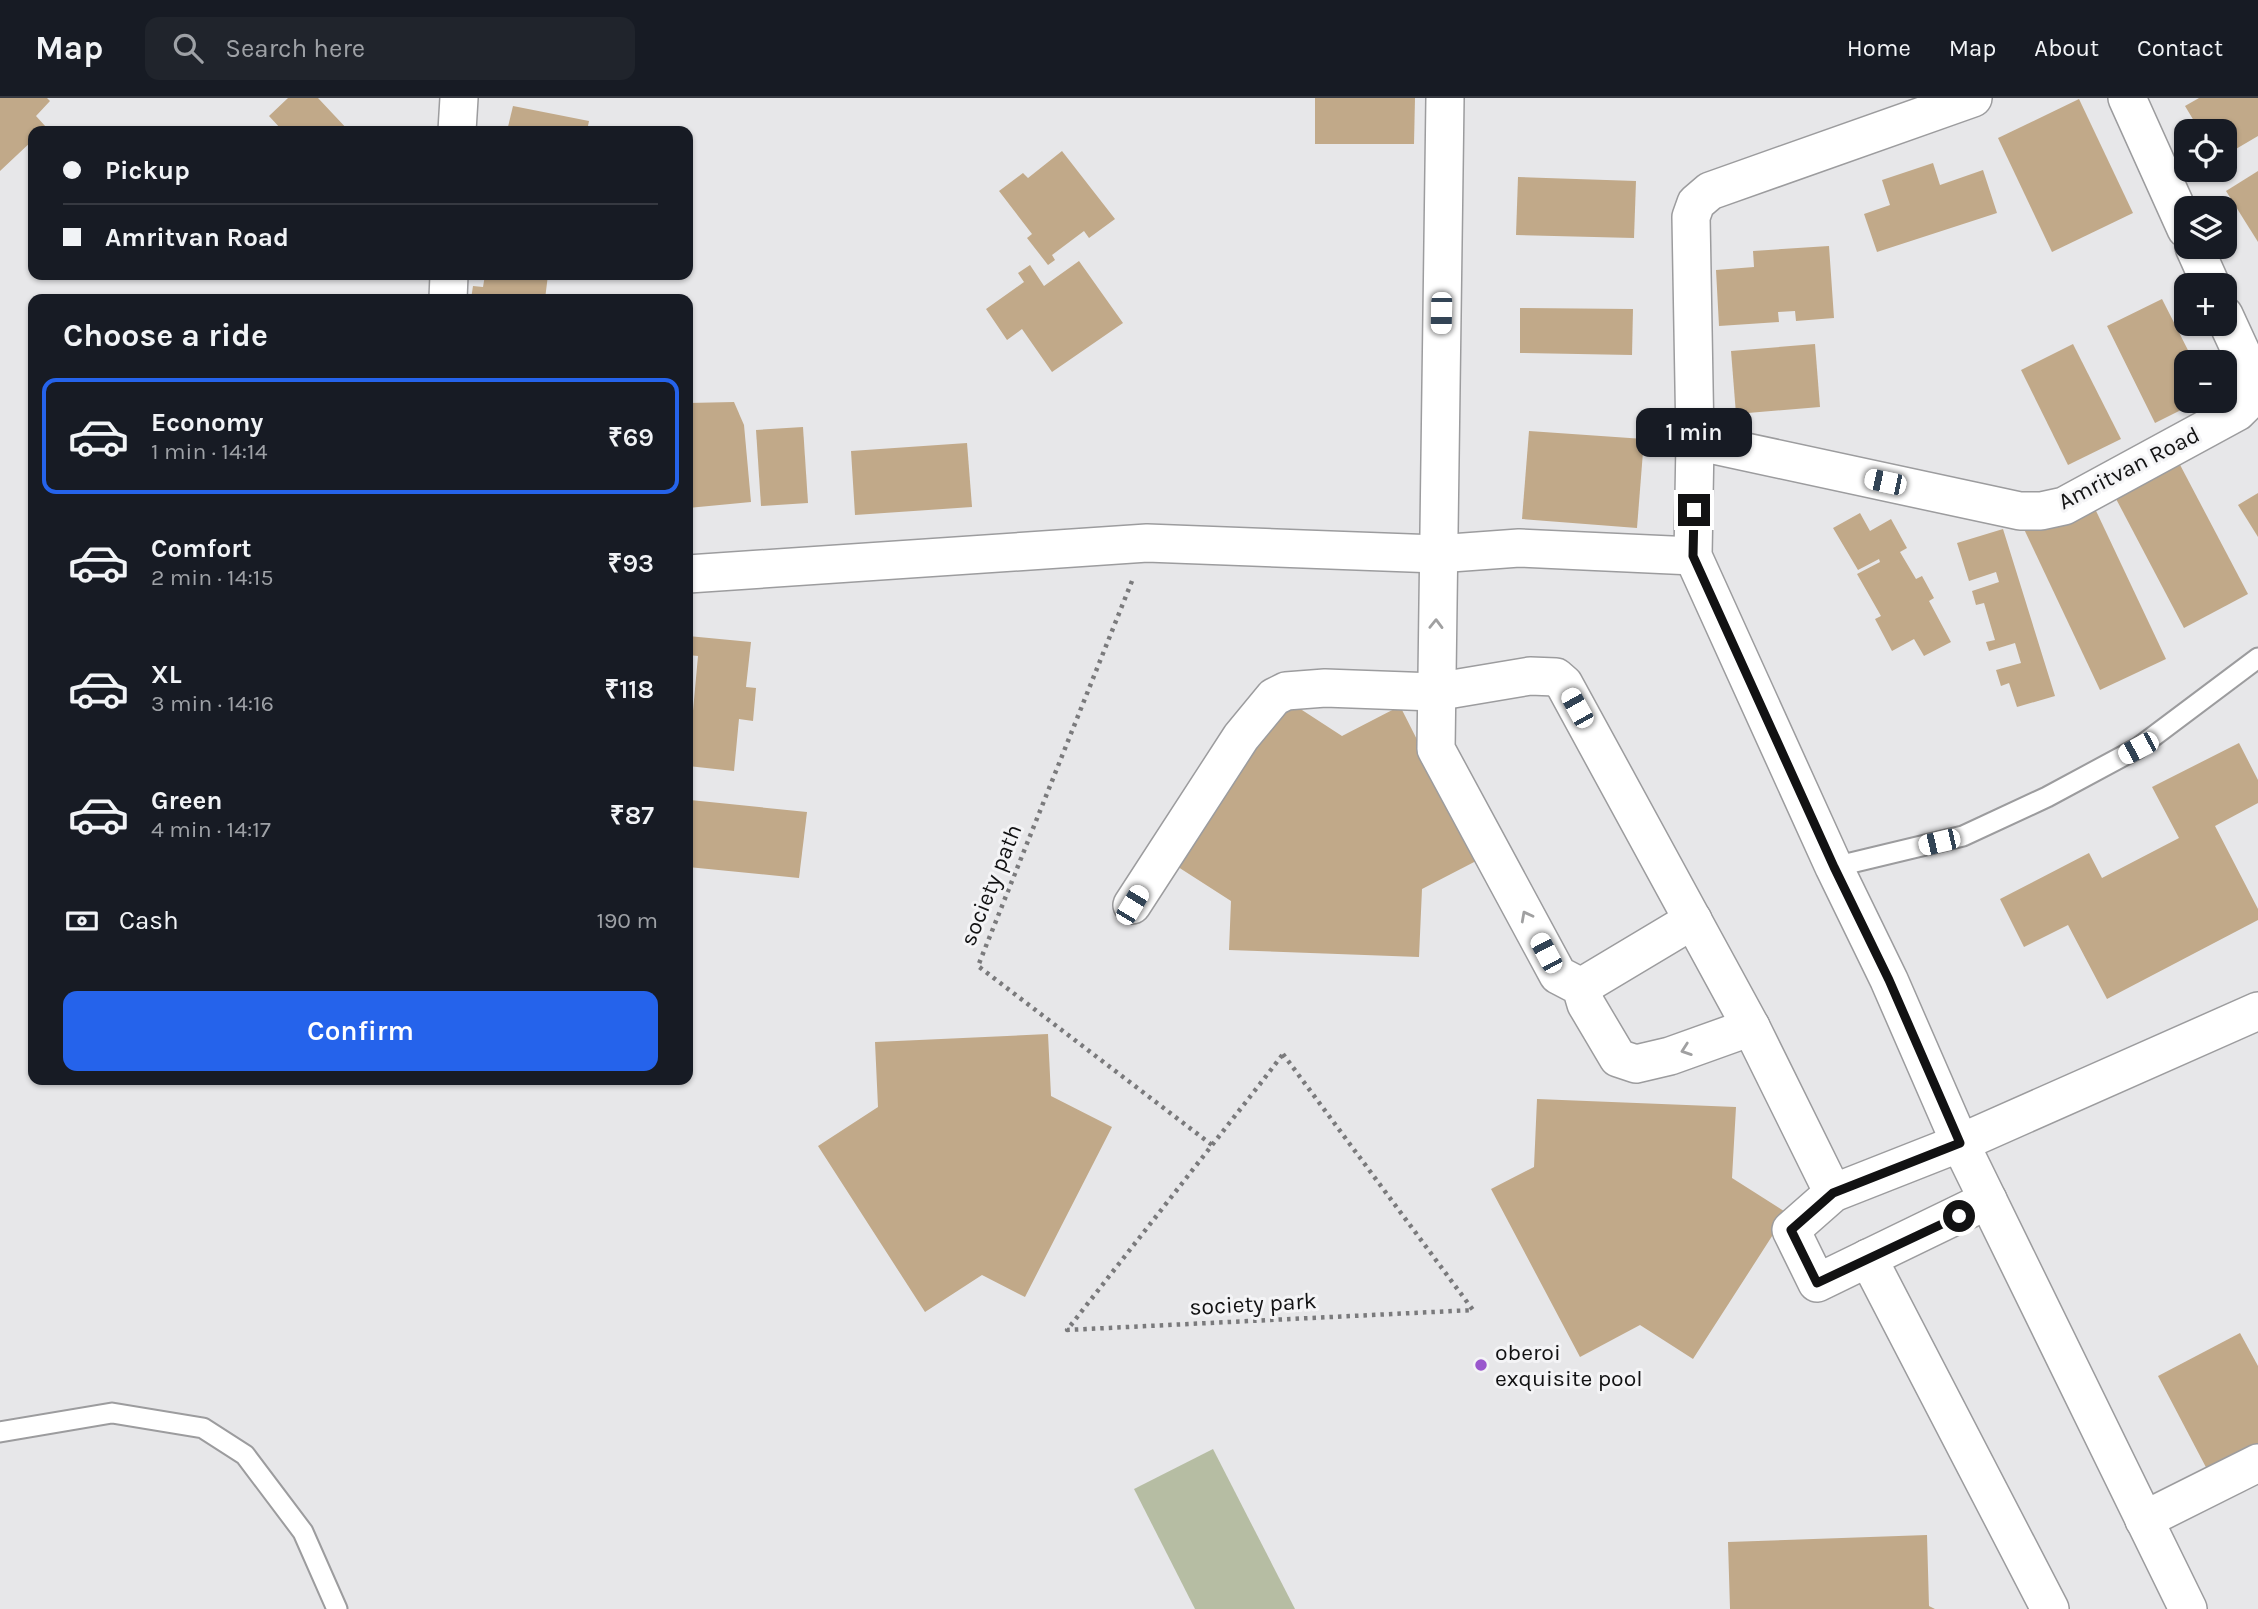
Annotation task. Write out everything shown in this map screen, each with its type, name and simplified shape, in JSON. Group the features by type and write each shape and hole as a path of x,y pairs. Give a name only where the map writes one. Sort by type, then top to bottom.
{"street":[{"path":"457,126 459,98"},
{"path":"1445,98 1436,749 1558,975 1581,987 1586,1004 1618,1058 1636,1064 1670,1056 1751,1027"},
{"path":"1973,98 1710,191 1696,203 1691,217 1695,441 1693,556 1834,867 1889,980 1960,1143 2188,1609"},
{"path":"2127,98 2174,202"},
{"name":"Amritvan Road","path":"1695,441 2020,511 2064,506 2237,412 2247,402 2254,390 2252,378 2233,336"},
{"path":"693,574 1147,543 1437,554 1519,548 1693,556"},
{"path":"1132,905 1241,737 1274,697 1302,688 1435,692 1530,676 1556,677 1562,681 1751,1027 1833,1193"},
{"path":"1581,987 1693,920"},
{"path":"1988,1200 1817,1283 1791,1230 1833,1193 1960,1143 2258,1011"},
{"path":"1868,1258 2050,1609"},
{"path":"2144,1520 2258,1463"}],"lane":[{"path":"1834,867 1964,836 2047,797 2138,748 2258,658"},
{"path":"0,1432 112,1413 203,1428 245,1455 303,1532 337,1609"}],"path":[{"name":"society path","path":"1147,543 978,965 1212,1145"},
{"name":"society park","path":"1283,1054 1473,1310 1067,1330 1212,1145 1283,1054"}],"green space":[{"path":"1213,1449 1295,1609 1195,1609 1134,1489"}],"building":[{"path":"0,98 47,98 50,101 36,116 45,126 28,126 28,145 0,171"},
{"path":"288,98 318,98 344,126 278,126 269,116"},
{"path":"1315,98 1415,98 1414,144 1315,144"},
{"path":"2199,98 2258,98 2258,136 2237,148 2237,119 2193,119 2185,106"},
{"path":"2079,99 2133,213 2052,252 1998,138"},
{"path":"513,106 589,121 588,126 508,126"},
{"path":"1062,151 1115,219 1089,238 1084,231 1052,255 1055,260 1048,265 1027,238 1032,234 999,191 1023,173 1028,178"},
{"path":"1933,163 1940,185 1983,170 1997,213 1877,252 1864,214 1890,205 1882,180"},
{"path":"2258,171 2258,242 2237,209 2237,196 2229,196 2226,191"},
{"path":"1518,177 1636,181 1634,238 1516,235"},
{"path":"1829,246 1834,318 1796,321 1795,311 1778,312 1779,322 1719,326 1716,270 1754,267 1753,251"},
{"path":"1079,261 1123,323 1052,372 1022,329 1007,340 986,309 1024,282 1018,273 1030,265 1044,286"},
{"path":"484,280 547,280 546,294 472,294 473,286 483,287"},
{"path":"2162,299 2174,323 2174,336 2181,336 2188,350 2174,350 2175,413 2155,423 2107,326"},
{"path":"1520,308 1633,309 1632,355 1520,353"},
{"path":"1815,344 1820,407 1736,414 1731,351"},
{"path":"2073,344 2121,439 2068,465 2021,370"},
{"path":"734,402 744,425 751,502 693,508 693,403"},
{"path":"803,427 808,503 761,506 756,430"},
{"path":"1529,431 1644,439 1637,528 1522,519"},
{"path":"967,443 972,507 855,515 851,451"},
{"path":"2178,461 2248,594 2184,628 2114,495"},
{"path":"2258,493 2258,537 2238,505"},
{"path":"2089,496 2166,659 2100,690 2023,527"},
{"path":"1860,513 1870,531 1891,519 1907,548 1900,552 1916,579 1922,576 1934,598 1929,601 1951,642 1924,656 1914,639 1892,651 1875,619 1881,616 1857,574 1880,562 1879,559 1858,570 1833,528"},
{"path":"2003,529 2055,696 2017,707 2009,683 2001,686 1996,670 2021,663 2015,643 1989,651 1986,642 1995,640 1984,603 1976,605 1972,591 1999,582 1996,572 1969,581 1957,543"},
{"path":"693,636 751,642 746,687 756,688 753,721 739,719 734,771 693,767 693,711 698,656 693,656"},
{"path":"1282,697 1342,736 1400,706 1478,860 1422,889 1419,957 1229,950 1231,901 1175,865"},
{"path":"2239,743 2258,780 2258,803 2215,826 2258,909 2258,920 2107,999 2068,925 2024,947 2000,899 2089,853 2102,878 2179,838 2152,787"},
{"path":"693,800 807,812 799,878 693,867"},
{"path":"1048,1034 1051,1096 1112,1127 1025,1297 982,1275 925,1312 818,1146 878,1107 875,1042"},
{"path":"1537,1099 1736,1107 1732,1178 1787,1213 1693,1359 1640,1325 1580,1357 1491,1189 1534,1167"},
{"path":"2240,1333 2258,1366 2258,1448 2209,1473 2158,1376"},
{"path":"1927,1535 1929,1606 1935,1609 1730,1609 1728,1542"}],"place":[{"name":"oberoi exquisite pool","path":"1481,1365"}],"route":[{"path":"1694,510 1693,556 1834,867 1889,980 1960,1143 1833,1193 1791,1230 1817,1283 1959,1216"}]}
